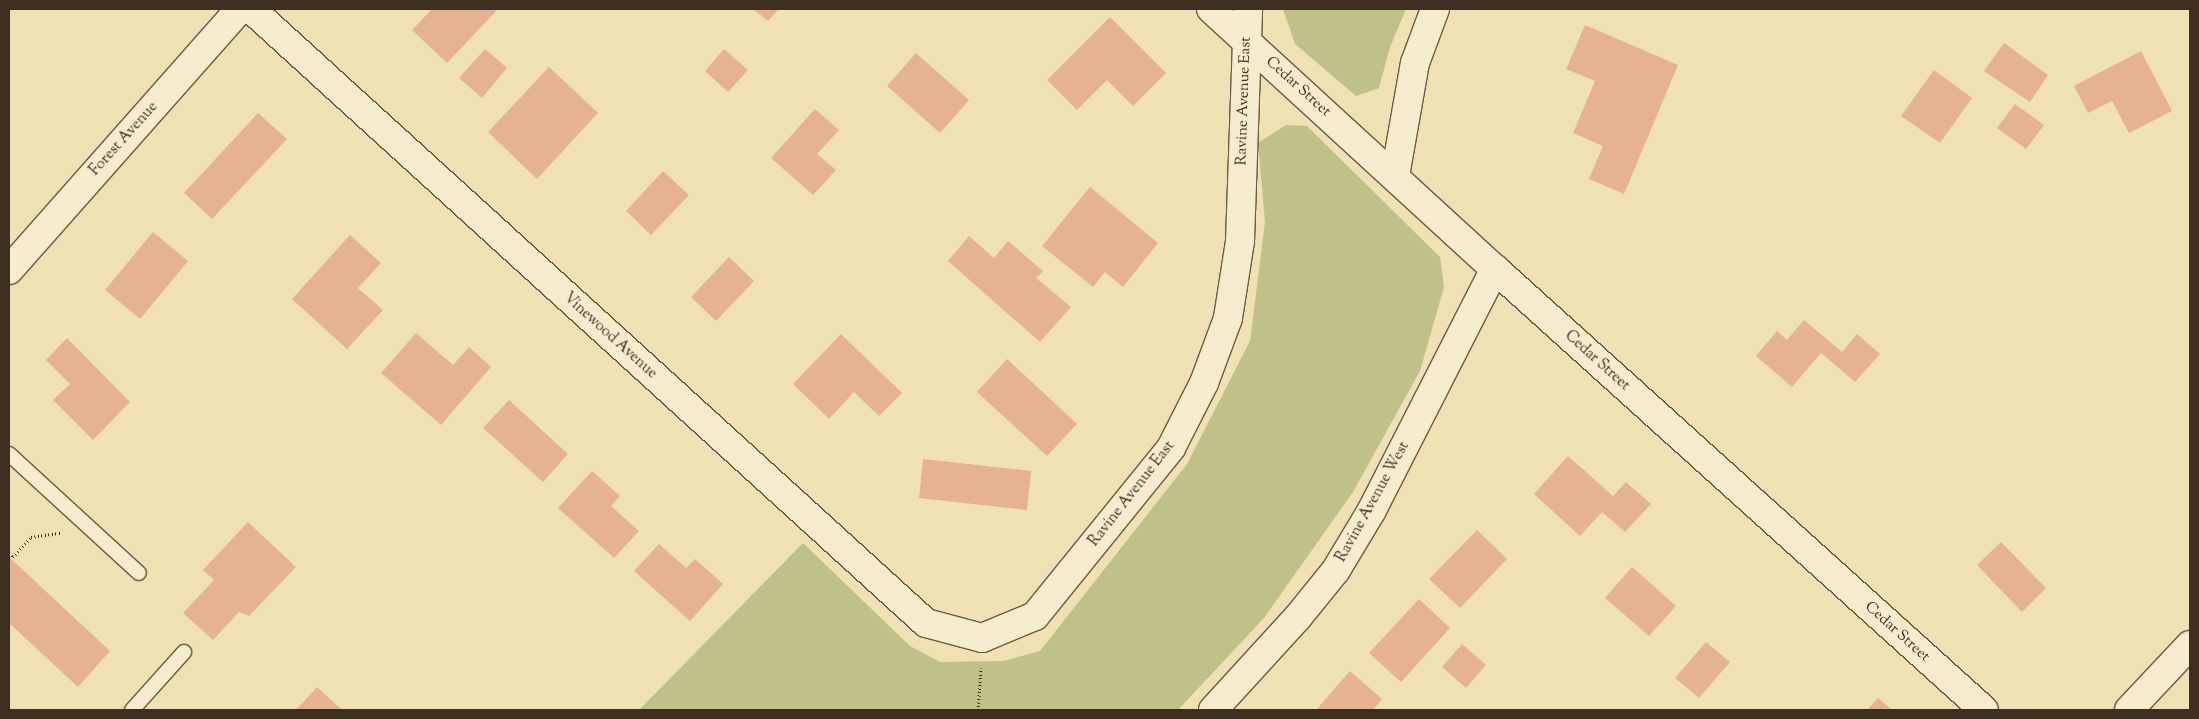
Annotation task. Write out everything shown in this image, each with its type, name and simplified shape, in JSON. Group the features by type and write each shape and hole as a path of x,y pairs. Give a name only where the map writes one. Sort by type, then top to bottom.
{"street":[{"name":"Forest Avenue","path":"9,270 240,9"},
{"name":"Vinewood Avenue","path":"250,9 926,623 982,638"},
{"name":"Cedar Street","path":"1211,9 1246,39 1495,269 1984,710"},
{"name":"Ravine Avenue East","path":"982,638 1035,616 1171,448 1204,383 1228,318 1240,241 1248,9"},
{"path":"1395,176 1415,63 1435,9"},
{"name":"Ravine Avenue West","path":"1213,710 1298,617 1336,570 1372,510 1495,269"},
{"path":"2129,710 2190,645"}],"lane":[{"path":"9,454 140,573"},
{"path":"132,710 184,652"}],"path":[{"path":"9,553 13,557 27,542"},
{"path":"978,710 982,638"}],"green space":[{"path":"1283,9 1406,9 1390,47 1379,88 1356,96 1295,44"},
{"path":"1286,125 1307,126 1440,257 1444,287 1420,371 1353,492 1264,618 1178,710 639,710 803,543 910,646 940,662 1003,661 1040,651 1187,464 1250,341 1265,222 1258,143"}],"building":[{"path":"432,9 498,9 447,63 412,30"},
{"path":"753,9 779,9 768,21"},
{"path":"1110,17 1166,73 1133,106 1107,80 1077,110 1047,80"},
{"path":"1585,25 1678,65 1624,194 1589,179 1603,146 1573,133 1595,81 1566,69"},
{"path":"2004,43 2048,75 2030,102 1984,71"},
{"path":"485,49 507,68 482,98 459,78"},
{"path":"724,49 748,70 728,92 705,71"},
{"path":"2141,51 2172,111 2129,133 2112,101 2088,113 2074,86"},
{"path":"916,53 969,100 940,133 887,86"},
{"path":"549,67 598,113 537,179 488,132"},
{"path":"1934,70 1972,98 1940,143 1901,116"},
{"path":"2015,104 2044,125 2026,149 1997,128"},
{"path":"815,109 839,130 817,154 836,170 813,195 771,158"},
{"path":"258,113 287,139 212,219 184,193"},
{"path":"663,171 689,195 651,235 626,211"},
{"path":"1090,187 1158,243 1123,287 1105,272 1093,287 1042,246"},
{"path":"153,232 188,261 140,319 105,290"},
{"path":"350,235 381,263 358,288 383,310 347,349 292,299"},
{"path":"969,236 994,258 1008,241 1043,271 1036,278 1071,307 1040,342 948,261"},
{"path":"729,257 754,281 716,321 691,297"},
{"path":"1804,320 1842,352 1857,334 1880,354 1855,382 1821,353 1792,387 1756,356 1777,331 1787,340"},
{"path":"416,333 453,365 469,347 491,367 441,425 381,373"},
{"path":"841,334 902,393 879,416 854,392 829,419 793,384"},
{"path":"67,338 130,402 93,440 53,400 70,384 46,360"},
{"path":"1007,359 1077,424 1047,456 977,392"},
{"path":"509,400 568,454 543,482 483,428"},
{"path":"1568,456 1613,496 1626,482 1651,504 1625,532 1602,512 1580,536 1534,494"},
{"path":"923,459 1031,471 1027,510 919,498"},
{"path":"592,471 620,496 611,506 639,531 614,558 558,508"},
{"path":"248,522 296,567 249,616 239,612 213,640 183,613 214,580 203,570"},
{"path":"1477,530 1507,559 1460,608 1429,579"},
{"path":"2001,542 2046,588 2022,612 1977,565"},
{"path":"659,544 686,568 695,559 723,584 690,621 634,571"},
{"path":"9,557 110,651 78,687 9,623"},
{"path":"1632,567 1676,606 1649,636 1605,598"},
{"path":"1419,599 1450,628 1401,682 1369,653"},
{"path":"1706,642 1730,662 1699,698 1675,678"},
{"path":"1462,644 1486,665 1466,688 1442,667"},
{"path":"1350,671 1382,699 1373,710 1316,710"},
{"path":"317,687 342,710 296,710"},
{"path":"1878,698 1892,710 1867,710"}]}
